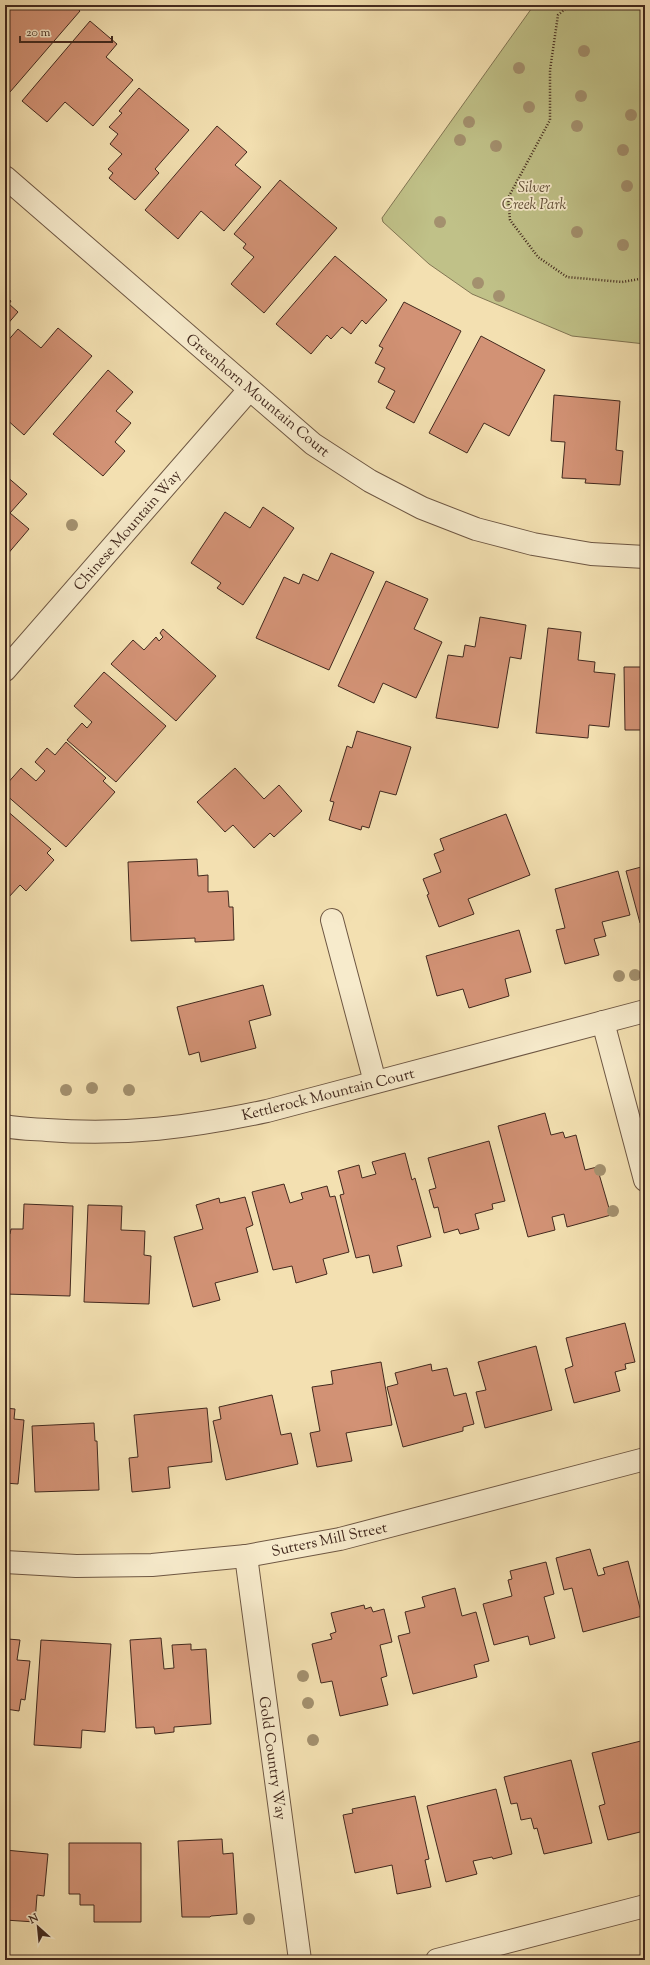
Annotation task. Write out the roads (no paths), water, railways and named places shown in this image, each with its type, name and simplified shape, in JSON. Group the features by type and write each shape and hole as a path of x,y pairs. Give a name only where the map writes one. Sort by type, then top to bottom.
{"street":[{"name":"Greenhorn Mountain Court","path":"5,177 313,444 370,482 422,508 476,530 533,544 591,554 645,557"},
{"name":"Chinese Mountain Way","path":"5,670 249,390"},
{"path":"332,920 375,1082"},
{"name":"Kettlerock Mountain Court","path":"5,1126 79,1133 149,1131 225,1120 645,1011"},
{"path":"603,1022 645,1180"},
{"name":"Sutters Mill Street","path":"5,1562 76,1566 152,1565 246,1556 340,1539 645,1459"},
{"name":"Gold Country Way","path":"246,1556 300,1960"},
{"path":"437,1960 645,1906"}],"park label":[{"name":"Silver Creek Park","path":"534,196"}]}
